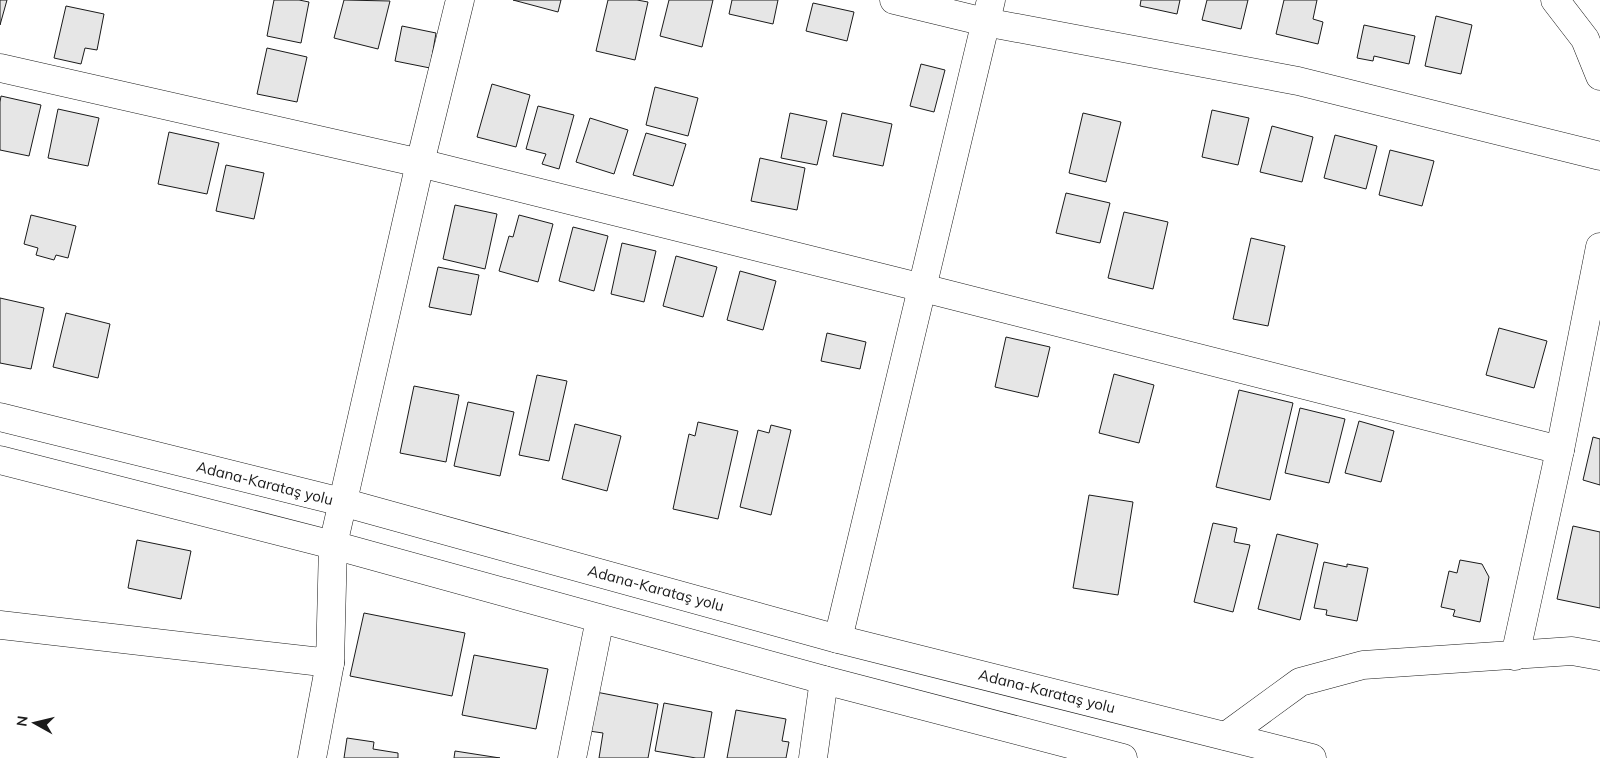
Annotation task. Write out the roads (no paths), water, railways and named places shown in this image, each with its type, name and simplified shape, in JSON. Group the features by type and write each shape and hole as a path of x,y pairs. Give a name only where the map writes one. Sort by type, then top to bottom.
{"street":[{"path":"312,758 330,663 333,545 420,164 460,0"},
{"path":"894,0 988,11 1298,81 1600,156"},
{"path":"1555,0 1585,39 1600,76"},
{"path":"838,639 988,11"},
{"path":"0,68 420,164 923,288 1560,450"},
{"path":"1516,656 1560,450 1600,246"},
{"name":"Adana-Karataş yolu","path":"0,417 342,502 838,639 1312,758"},
{"path":"0,460 333,545 824,680 1123,758"},
{"path":"572,758 600,619"},
{"path":"0,624 330,663"},
{"path":"1226,736 1300,682 1363,665 1572,651 1600,656"},
{"path":"813,758 824,680"}]}
